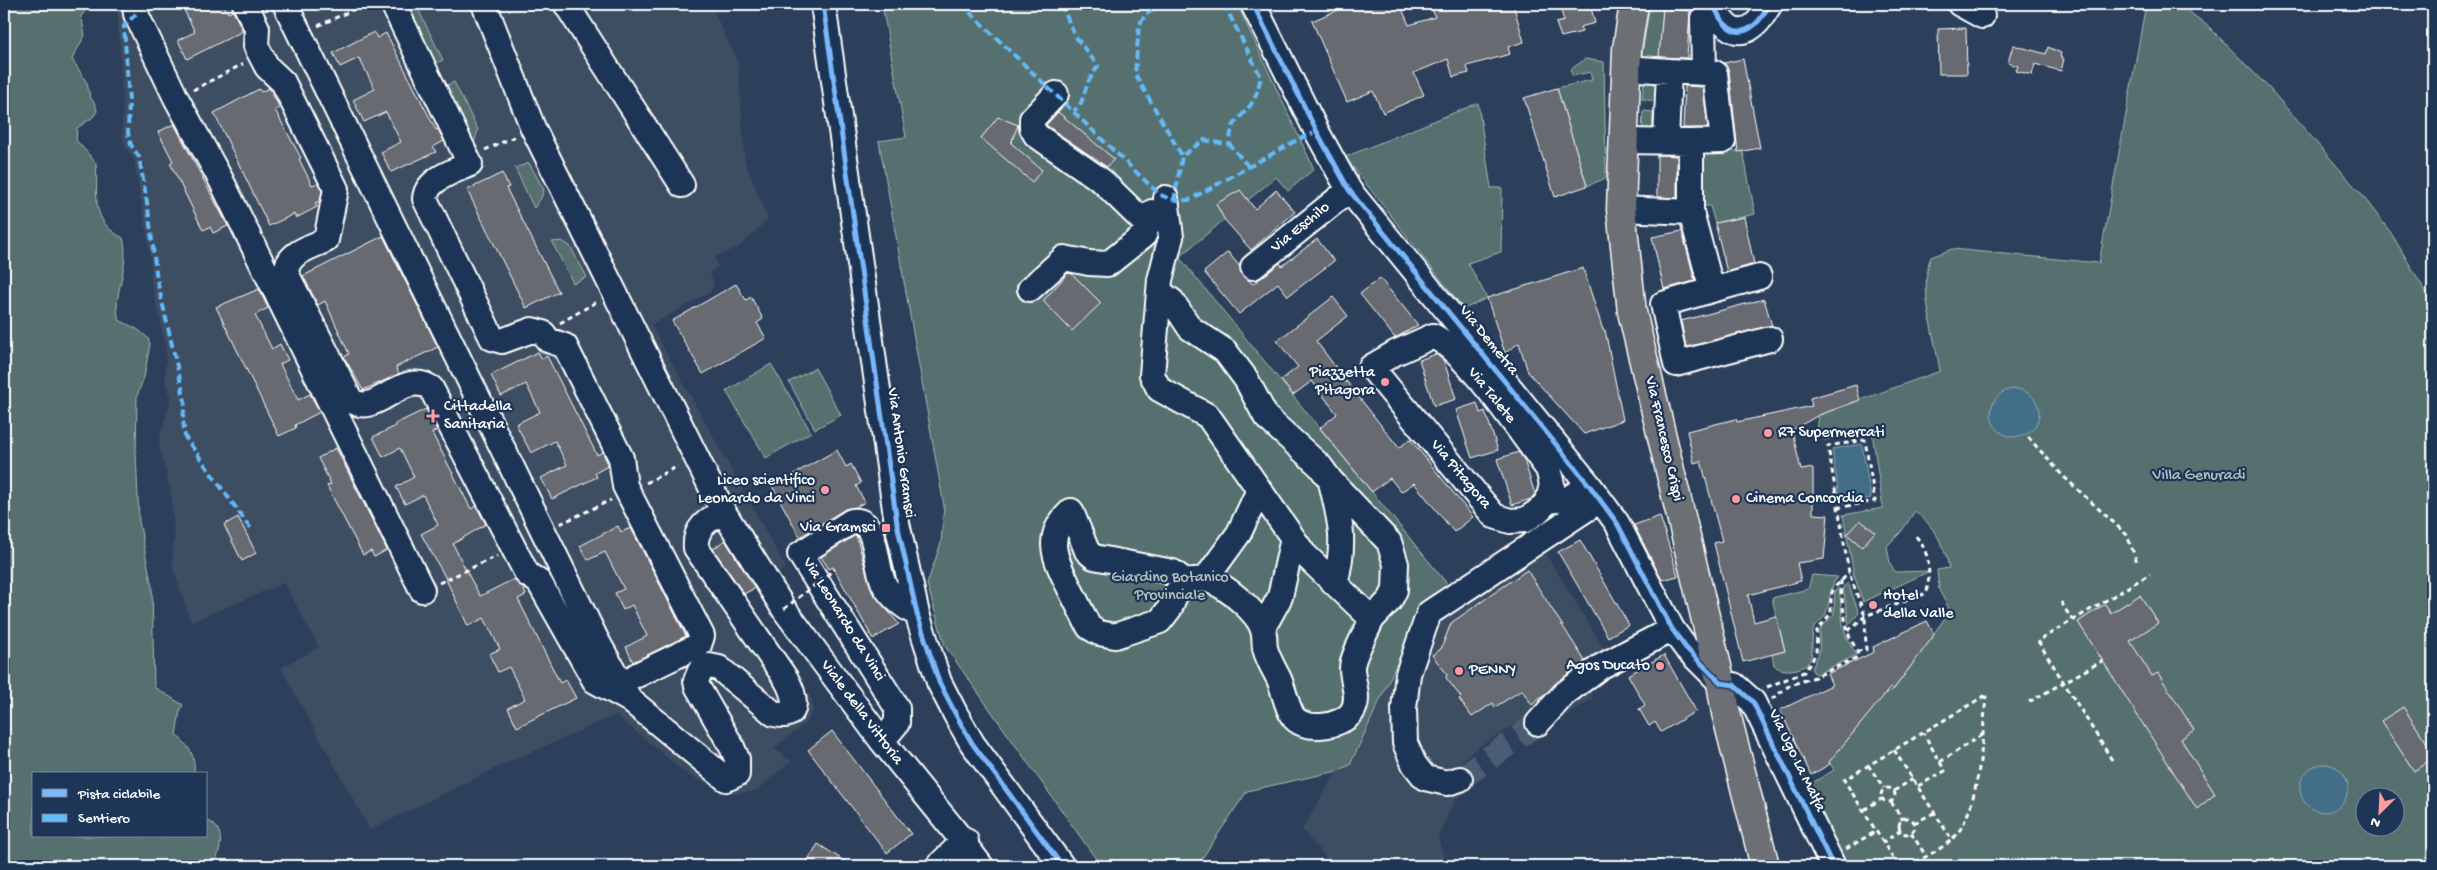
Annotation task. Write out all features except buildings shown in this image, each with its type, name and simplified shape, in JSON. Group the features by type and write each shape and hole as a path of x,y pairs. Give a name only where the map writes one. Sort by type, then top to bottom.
{"main road":[{"name":"Via Francesco Crispi","path":"1634,4 1626,68 1621,209 1632,312 1721,683 1726,713 1764,866"}],"street":[{"path":"135,4 136,14 176,98 221,180 422,590"},
{"path":"245,4 257,28 256,46 267,68 283,82 336,189 326,240 292,257 288,262 286,273 350,399 358,405 366,405 410,383 422,383 431,388 527,574 539,582 595,681 630,700 726,779 737,774 736,759 697,686 696,681 700,671 709,666 719,668 774,714 779,715 788,712 794,704 794,694 786,679 696,548 695,541 700,528 705,522 724,511"},
{"path":"285,4 596,639 630,700"},
{"path":"393,4 470,164 430,185 425,193 426,205 492,338 502,342 532,330 543,333 548,340 565,346 621,458 625,486 702,636 699,645 638,675"},
{"name":"Viale della Vittoria","path":"484,4 522,106 695,457 724,511 784,609 882,741 980,866"},
{"path":"566,4 682,185"},
{"name":"Via Antonio Gramsci","path":"823,4 897,523 917,614 939,682 972,743 1062,866"},
{"name":"Via Demetra","path":"1253,4 1317,132 1349,190 1595,493 1617,523 1672,629 1686,648 1721,683"},
{"path":"1704,73 1703,18 1714,5 1721,22 1733,30 1741,31 1754,26 1770,4"},
{"path":"1960,4 1982,16"},
{"path":"1624,141 1723,141 1715,74 1626,68"},
{"path":"1666,142 1669,71"},
{"path":"1056,94 1032,119 1032,128 1036,135 1102,181 1147,225"},
{"path":"1691,142 1691,212 1712,290"},
{"name":"Via Eschilo","path":"1253,267 1349,190"},
{"path":"1030,289 1064,258 1088,263 1108,264 1144,235 1147,225 1163,196 1171,237 1160,280 1152,375 1154,383 1159,389 1208,416 1304,554 1372,619"},
{"path":"1621,209 1691,212"},
{"path":"1759,277 1662,304 1676,364 1770,340"},
{"path":"1160,292 1172,301 1190,328 1225,351 1246,380 1266,417 1320,466 1331,481 1389,542 1394,555 1396,573 1394,590 1390,600 1372,619 1352,666 1356,702 1353,711 1346,719 1336,724 1324,726 1300,722 1292,716 1279,680 1270,664 1263,628 1240,600 1218,584 1195,580 1173,572 1094,557 1087,551 1071,511 1060,521 1056,530 1054,539 1056,561 1089,627 1100,633 1114,636 1160,621 1170,608 1175,595 1195,580 1239,533 1259,490"},
{"name":"Via Talete","path":"1395,353 1433,336 1446,342 1472,371 1548,469 1552,484 1548,501"},
{"name":"Via Pitagora","path":"1395,353 1371,367 1494,516 1510,521 1525,520 1548,501 1595,493"},
{"path":"1331,481 1343,534 1341,560 1335,584"},
{"path":"1460,778 1447,783 1425,778 1414,764 1405,743 1404,708 1408,674 1429,613 1595,493"},
{"name":"Via Leonardo da Vinci","path":"882,741 897,723 897,708 800,554 852,521 861,520 866,523 872,532 877,566 885,586 898,602 917,614"},
{"path":"1263,628 1280,597 1293,538"},
{"path":"1538,723 1564,694 1600,667 1672,629"},
{"name":"Via Ugo La Malfa","path":"1721,683 1734,685 1754,702 1841,860"},
{"path":"938,866 963,843"}],"path":[{"path":"478,153 533,128"},
{"path":"543,333 614,292"},
{"path":"2028,437 2063,476 2127,535 2137,562"},
{"path":"1838,508 1875,501 1865,440 1828,446 1838,508 1849,573 1865,616 1866,650 1858,651"},
{"path":"544,532 628,492 695,457"},
{"path":"1848,631 1865,616 1927,593 1930,571 1925,546 1914,534"},
{"path":"422,590 485,562"},
{"path":"784,609 834,569"},
{"path":"1764,688 1804,672 1816,652 1816,631 1831,613 1831,596 1834,588 1849,573"},
{"path":"2112,760 2038,641 2150,574"},
{"path":"1766,695 1770,701 1790,685 1815,677 1858,657 1858,651 1851,642 1848,631 1841,580"},
{"path":"2061,602 2072,620"},
{"path":"2029,702 2102,661"},
{"path":"1788,679 1790,685"},
{"path":"1898,866 1844,780 1924,734 1986,695 1975,791 1965,821 1952,840 1907,866"},
{"path":"1918,786 1945,771 1924,734"},
{"path":"1940,762 1983,734"},
{"path":"1894,750 1952,840"},
{"path":"1868,765 1884,788"},
{"path":"1894,791 1914,779"},
{"path":"1884,788 1890,788 1894,791 1895,797 1891,802"},
{"path":"1881,798 1881,792 1884,788"},
{"path":"1864,810 1881,798"},
{"path":"1881,798 1891,802 1903,820"},
{"path":"1914,823 1934,813"},
{"path":"1903,820 1909,819 1914,823"},
{"path":"1903,820 1900,824 1901,830 1904,833 1911,833"},
{"path":"1911,833 1914,823"},
{"path":"1882,843 1901,830"},
{"path":"1841,860 1845,848 1876,832"},
{"path":"1911,833 1926,856"}],"shaded area":[{"name":"Cittadella Sanitaria","path":"117,4 710,4 738,62 745,162 768,219 739,247 715,258 718,267 709,272 714,283 710,292 651,325 786,568 742,595 742,598 812,700 813,710 806,723 774,748 791,761 756,791 735,794 688,775 616,715 498,767 370,830 281,668 319,647 284,583 191,622 172,561 174,533 171,493 159,444 170,404 170,396 165,381 166,347 151,281 151,261 134,159 126,148 122,134 123,100"},
{"path":"2015,389 2024,391 2032,396 2037,404 2039,413 2037,422 2032,430 2024,435 2015,437 2006,435 1998,430 1993,422 1991,413 1993,404 1998,396 2006,391"},
{"path":"1862,444 1871,498 1840,503 1832,449"},
{"path":"1531,530 1619,673 1590,686 1593,699 1574,710 1546,731 1534,713 1475,749 1455,768 1475,788 1455,800 1438,837 1446,866 1333,866 1302,830 1337,771 1350,765 1427,598 1490,563"},
{"path":"2324,764 2333,766 2341,771 2346,779 2348,788 2346,797 2341,805 2333,810 2324,812 2315,810 2307,805 2302,797 2300,788 2302,779 2307,771 2315,766"}],"green space":[{"path":"4,4 86,4 87,9 81,16 85,35 72,59 87,83 90,97 97,111 93,117 77,128 76,140 96,163 97,196 100,215 104,223 112,231 123,238 125,260 117,301 119,320 137,329 148,338 150,344 144,377 137,396 136,453 139,521 152,587 154,687 183,705 180,711 176,735 191,751 194,761 194,772 32,772 32,838 208,838 208,821 217,828 220,834 220,846 214,866 4,866"},
{"path":"404,4 416,5 443,60 435,64"},
{"name":"Giardino Botanico Provinciale","path":"882,4 1237,4 1314,169 1288,191 1276,177 1179,257 1449,586 1427,598 1350,765 1337,771 1247,791 1197,866 1101,866 945,646 927,584 941,543 944,506 879,141 906,137"},
{"name":"Villa Genuradi","path":"2146,4 2179,4 2209,27 2269,88 2362,195 2391,233 2433,304 2433,866 1847,866 1809,785 1834,770 1824,753 1876,699 1893,690 1950,611 1939,590 1937,570 1949,568 1941,543 1933,529 1915,511 1901,532 1887,546 1890,563 1895,572 1930,571 1863,602 1854,575 1843,515 1883,508 1872,432 1824,440 1817,430 1819,415 1940,371 1929,313 1926,283 1927,269 1931,257 1952,249 2099,263"},
{"path":"1650,6 1663,8 1659,61 1641,59"},
{"path":"1585,59 1604,62 1606,178 1587,186 1557,88 1592,80 1590,72 1573,76 1570,70"},
{"path":"1645,74 1657,75 1655,101 1642,99"},
{"path":"454,82 478,130 473,146 443,87"},
{"path":"1478,103 1491,188 1502,188 1501,252 1468,263 1487,298 1464,309 1345,157"},
{"path":"1643,111 1653,112 1652,135 1642,135"},
{"path":"1696,151 1743,151 1755,214 1715,223 1710,206 1699,206"},
{"path":"529,163 544,190 534,208 515,168"},
{"path":"562,241 570,246 587,277 573,283 552,242"},
{"path":"771,364 811,432 766,458 726,391"},
{"path":"815,368 841,415 815,429 789,382"},
{"path":"1812,575 1837,577 1828,608 1825,615 1814,628 1810,660 1800,668 1791,670 1780,669 1774,665 1772,654 1785,651 1772,598 1808,589"},
{"path":"1848,583 1859,613 1849,625 1843,587"},
{"path":"1839,588 1843,625 1856,655 1817,674 1812,669 1819,653 1820,629 1834,614 1835,591"}],"tunnel":[{"path":"1460,779 1538,723"}],"marked path":[{"path":"961,4 1159,194 1167,198 1189,200 1299,139 1317,132"},
{"path":"1061,4 1075,36 1098,66 1088,82 1081,103 1074,111"},
{"path":"1164,4 1146,14 1139,25 1135,74 1182,156"},
{"path":"1224,4 1261,77 1253,100 1237,120 1231,132 1230,145"},
{"path":"136,14 124,26 129,100 128,133 131,145 139,157 148,208 157,280 185,401 183,420 185,437 251,529"},
{"path":"1174,201 1182,156 1204,140 1230,145 1248,166"}],"cycle path":[{"path":"823,4 897,523 917,614 939,682 972,743 1062,866"},
{"path":"1253,4 1317,132 1349,190 1589,485 1617,523 1672,629 1686,648 1721,683 1734,685 1753,702 1833,866"},
{"path":"1714,4 1720,17 1728,27 1740,31 1756,24 1770,4"}],"place":[{"name":"Piazzetta Pitagora","path":"1385,382"},
{"name":"Cittadella Sanitaria","path":"433,416"},
{"name":"R7 Supermercati","path":"1768,433"},
{"name":"Liceo scientifico Leonardo da Vinci","path":"825,490"},
{"name":"Cinema Concordia","path":"1736,499"},
{"name":"Via Gramsci","path":"886,528"},
{"name":"Hotel della Valle","path":"1873,605"},
{"name":"Agos Ducato","path":"1660,666"},
{"name":"PENNY","path":"1459,671"}]}
